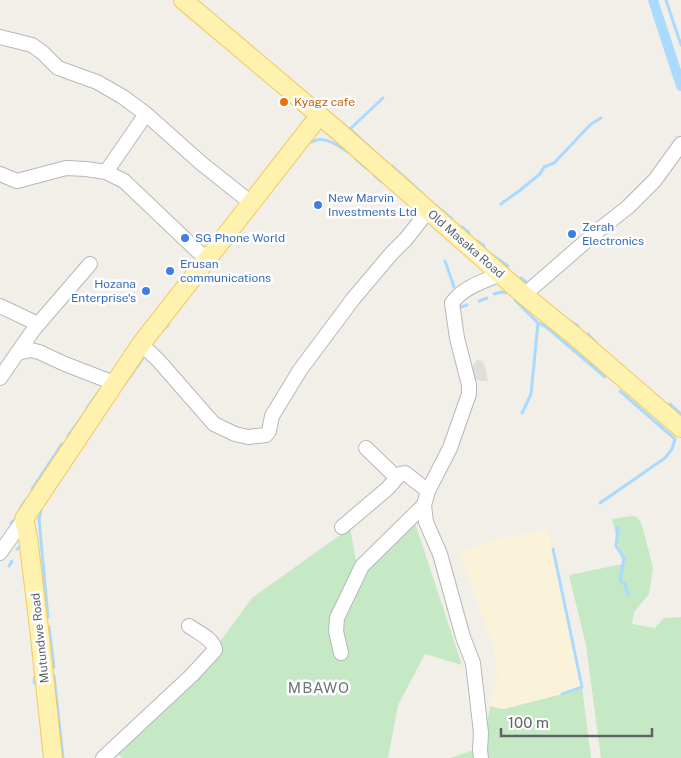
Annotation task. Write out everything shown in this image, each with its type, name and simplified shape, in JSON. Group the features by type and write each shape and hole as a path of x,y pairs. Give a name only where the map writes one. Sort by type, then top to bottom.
{"main road":[{"name":"Old Masaka Road","path":"183,0 681,428"},
{"path":"24,519 140,344 319,116"},
{"name":"Mutundwe Road","path":"24,519 28,537 53,758"}],"street":[{"path":"0,37 14,39 36,47 58,68 102,85 123,97 146,114 201,163 250,202"},
{"path":"106,172 146,114"},
{"path":"524,295 628,207 655,180 681,144"},
{"path":"0,174 17,181 66,168 86,168 106,172 124,181 206,259"},
{"path":"140,344 158,360 214,424 235,434 248,436 266,435 269,432 272,416 300,370 352,299 406,239 428,211"},
{"path":"0,378 38,324 90,264"},
{"path":"481,758 481,733 473,662 463,637 440,554 426,522 424,505 428,491 450,448 469,394 469,385 457,338 452,304 460,294 469,288 500,274"},
{"path":"0,306 38,324"},
{"path":"17,353 30,350 40,352 114,383"},
{"path":"366,448 396,478"},
{"path":"342,527 388,488 400,474 405,473 428,491"},
{"path":"341,654 336,631 337,618 362,566 424,505"},
{"path":"1,549 24,519"},
{"path":"103,758 192,675 215,650 212,642 189,626"}],"shaded area":[{"path":"477,360 482,361 485,366 488,381 473,380 473,366"}],"green space":[{"path":"637,517 642,525 653,568 649,594 634,612 632,624 655,628 664,618 681,617 681,758 601,758 586,645 569,575 623,564 612,519"},
{"path":"414,520 462,665 425,654 398,705 388,758 123,758 118,755 187,687 252,598 350,528 356,561"},
{"path":"582,687 591,758 486,758 483,749 490,706 503,709"},
{"path":"474,750 477,758 450,758"}],"sand":[{"path":"548,529 582,687 503,709 490,706 498,674 492,642 459,552 497,539"}],"waterway":[{"path":"653,0 681,86"},
{"path":"666,0 681,45"},
{"path":"379,156 350,129 383,98"},
{"path":"501,204 540,174 544,167 554,163 591,124 601,118"},
{"path":"312,142 326,140 350,153"},
{"path":"356,159 366,168"},
{"path":"392,166 424,195"},
{"path":"374,175 381,181"},
{"path":"435,205 452,219"},
{"path":"462,227 469,233"},
{"path":"477,241 484,246"},
{"path":"492,255 508,266"},
{"path":"445,261 454,287"},
{"path":"521,278 527,283"},
{"path":"494,294 506,293"},
{"path":"479,301 487,298"},
{"path":"515,300 538,323 531,394 522,413"},
{"path":"461,307 467,305"},
{"path":"568,320 578,326"},
{"path":"538,323 545,326 605,377"},
{"path":"162,331 168,325"},
{"path":"588,334 597,344"},
{"path":"124,385 146,354"},
{"path":"87,408 100,390"},
{"path":"600,503 665,458 672,449 675,439 620,391"},
{"path":"670,404 681,414"},
{"path":"68,436 82,417"},
{"path":"32,489 62,444"},
{"path":"21,507 25,501"},
{"path":"41,511 39,519 48,617"},
{"path":"618,527 616,546 624,558 620,580 625,584 628,595"},
{"path":"553,549 582,687 562,694"},
{"path":"9,566 12,561"},
{"path":"49,627 54,667"},
{"path":"36,671 34,682 38,686"},
{"path":"54,676 63,758"}],"place":[{"name":"Kyagz cafe","path":"284,102"},
{"name":"New Marvin Investments Ltd","path":"318,205"},
{"name":"Zerah Electronics","path":"572,234"},
{"name":"SG Phone World","path":"185,238"},
{"name":"Erusan communications","path":"170,271"},
{"name":"Hozana Enterprise's","path":"146,291"}],"district":[{"name":"MBAWO","path":"319,688"}]}
